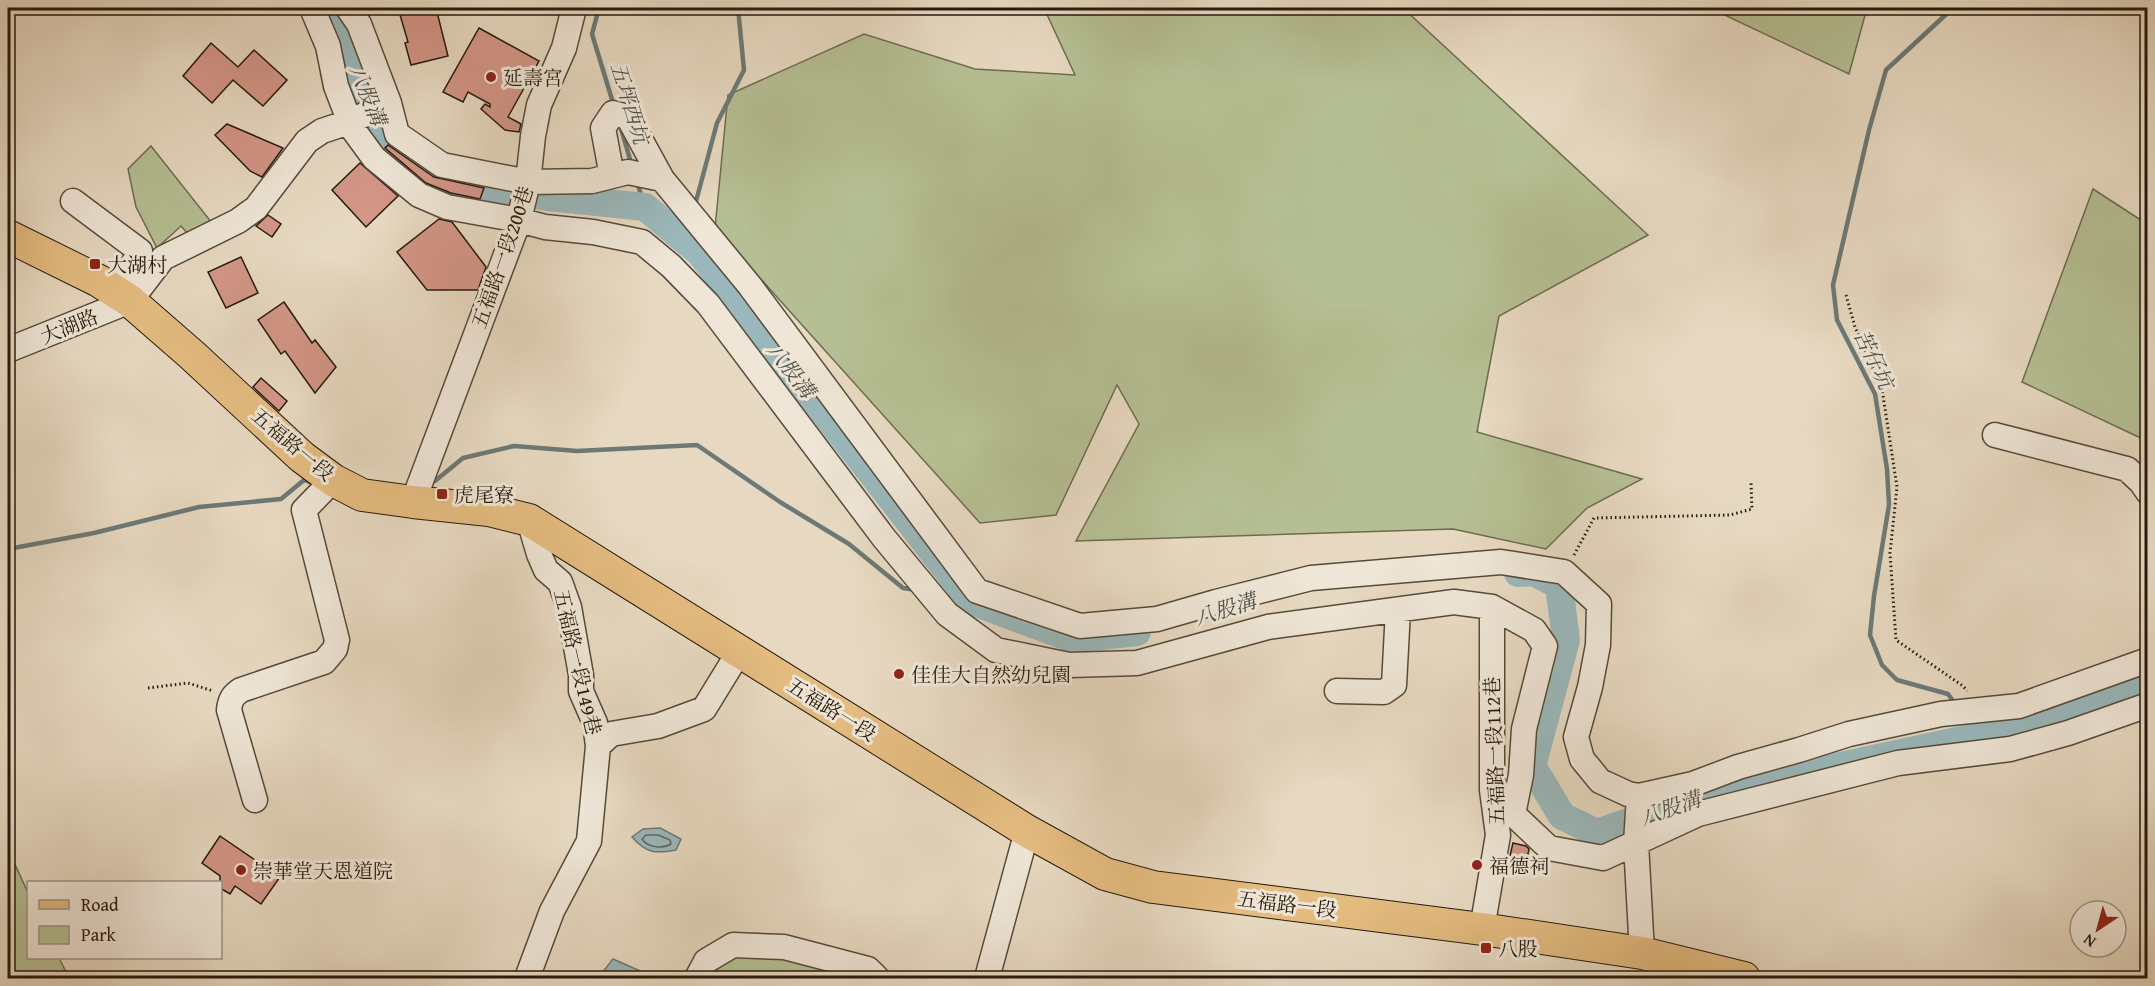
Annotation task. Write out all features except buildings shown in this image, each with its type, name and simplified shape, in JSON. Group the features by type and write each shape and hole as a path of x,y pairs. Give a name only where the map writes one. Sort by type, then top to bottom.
{"main road":[{"name":"五福路一段","path":"8,236 99,281 124,297 192,355 302,457 333,480 362,495 489,510 529,520 1026,831 1105,874 1153,886 1482,929 1642,953 1744,978"}],"street":[{"path":"312,8 328,46 336,86 352,128 374,158 419,195 447,207 545,227 593,232 642,242 671,266 708,304 946,614 996,650 1069,665 1137,663 1269,627 1454,602 1492,607 1534,630 1545,646 1524,729 1521,775 1514,814 1549,848 1604,858 1698,814 1899,763 2010,749 2068,733 2148,705"},
{"path":"348,8 359,24 389,103 397,134 442,165 528,182 592,181 628,172 662,179"},
{"name":"五福路一段200巷","path":"413,502 519,220 528,182 539,105 564,48 574,8"},
{"path":"124,297 163,258 238,221 256,208 307,141 322,131 350,122 389,103"},
{"path":"612,176 603,128 613,113 628,117 662,179 750,286 977,591 1080,626 1157,619 1311,578 1502,561 1564,572 1599,604 1598,645 1590,687 1576,737 1582,759 1600,781 1628,794 1639,796 1693,784 1738,767 1849,734 1941,714 2019,705 2148,660"},
{"path":"73,201 140,251 124,297"},
{"name":"大湖路","path":"8,350 93,317 124,297"},
{"path":"1995,435 2127,469 2148,492"},
{"path":"255,800 229,710 232,698 241,690 324,662 335,649 337,640 304,510 333,480"},
{"name":"五福路一段149巷","path":"527,978 552,911 589,841 598,746 595,723 581,692 581,675 569,607 560,582 546,570 529,520"},
{"name":"五福路一段112巷","path":"1482,929 1498,835 1492,789 1492,607"},
{"path":"1337,691 1384,692 1394,684 1398,610"},
{"path":"598,746 611,734 658,726 704,709 739,651"},
{"path":"1639,796 1636,843 1642,953"},
{"path":"1498,835 1526,826"},
{"path":"987,978 1026,831"},
{"path":"697,978 706,961 733,945 783,947 868,969 877,978"}],"path":[{"path":"1846,295 1855,327 1882,389 1897,487 1890,553 1896,640 1962,686 1976,710"},
{"path":"1564,572 1594,518 1730,515 1752,508 1751,483"},
{"path":"148,688 188,683 232,698"}],"green space":[{"path":"1044,8 1403,8 1648,235 1499,316 1477,432 1642,479 1587,508 1546,549 1453,529 1076,541 1139,424 1117,385 1056,515 980,523 715,228 728,95 864,34 975,69 1075,75"},
{"path":"1710,8 1867,8 1849,74"},
{"path":"151,146 212,223 199,247 181,226 157,248 136,207 128,169"},
{"path":"2093,189 2147,224 2147,441 2022,382"},
{"path":"8,849 27,891 27,959 60,959 69,978 8,978"},
{"path":"750,950 869,978 701,978 707,966"}],"water":[{"path":"660,828 681,839 676,850 651,851 632,837 643,829"},
{"path":"613,959 656,978 598,978"}],"waterway":[{"name":"八股溝","path":"326,8 338,19 384,134 448,181 548,197 645,207 700,253 971,601 1073,639 1137,632"},
{"name":"五坪西坑","path":"599,8 592,34 614,106"},
{"path":"695,205 717,123 744,70 738,8"},
{"name":"苦仔坑","path":"1953,8 1886,70 1869,130 1833,285 1837,320 1875,394 1887,469 1889,505 1870,635 1882,665 1897,680 1948,694 1956,705"},
{"name":"五坪西坑","path":"620,125 632,166"},
{"name":"五坪西坑","path":"637,182 645,207"},
{"path":"686,241 689,225"},
{"path":"428,483 435,481 463,458 514,446 577,451 697,445 780,502 849,544 903,588 916,590"},
{"path":"8,549 94,533 199,507 281,499 304,480 314,483"},
{"name":"八股溝","path":"1518,573 1533,572 1559,585 1566,640 1532,766 1562,816 1597,833 1709,794 2027,726 2148,684"},
{"path":"945,596 971,601"},
{"name":"苦仔坑","path":"1967,719 1980,736"}],"place":[{"name":"延壽宮","path":"491,77"},
{"name":"大湖村","path":"95,264"},
{"name":"虎尾寮","path":"442,494"},
{"name":"佳佳大自然幼兒園","path":"899,674"},
{"name":"福德祠","path":"1477,865"},
{"name":"崇華堂天恩道院","path":"241,870"},
{"name":"八股","path":"1486,948"}]}
